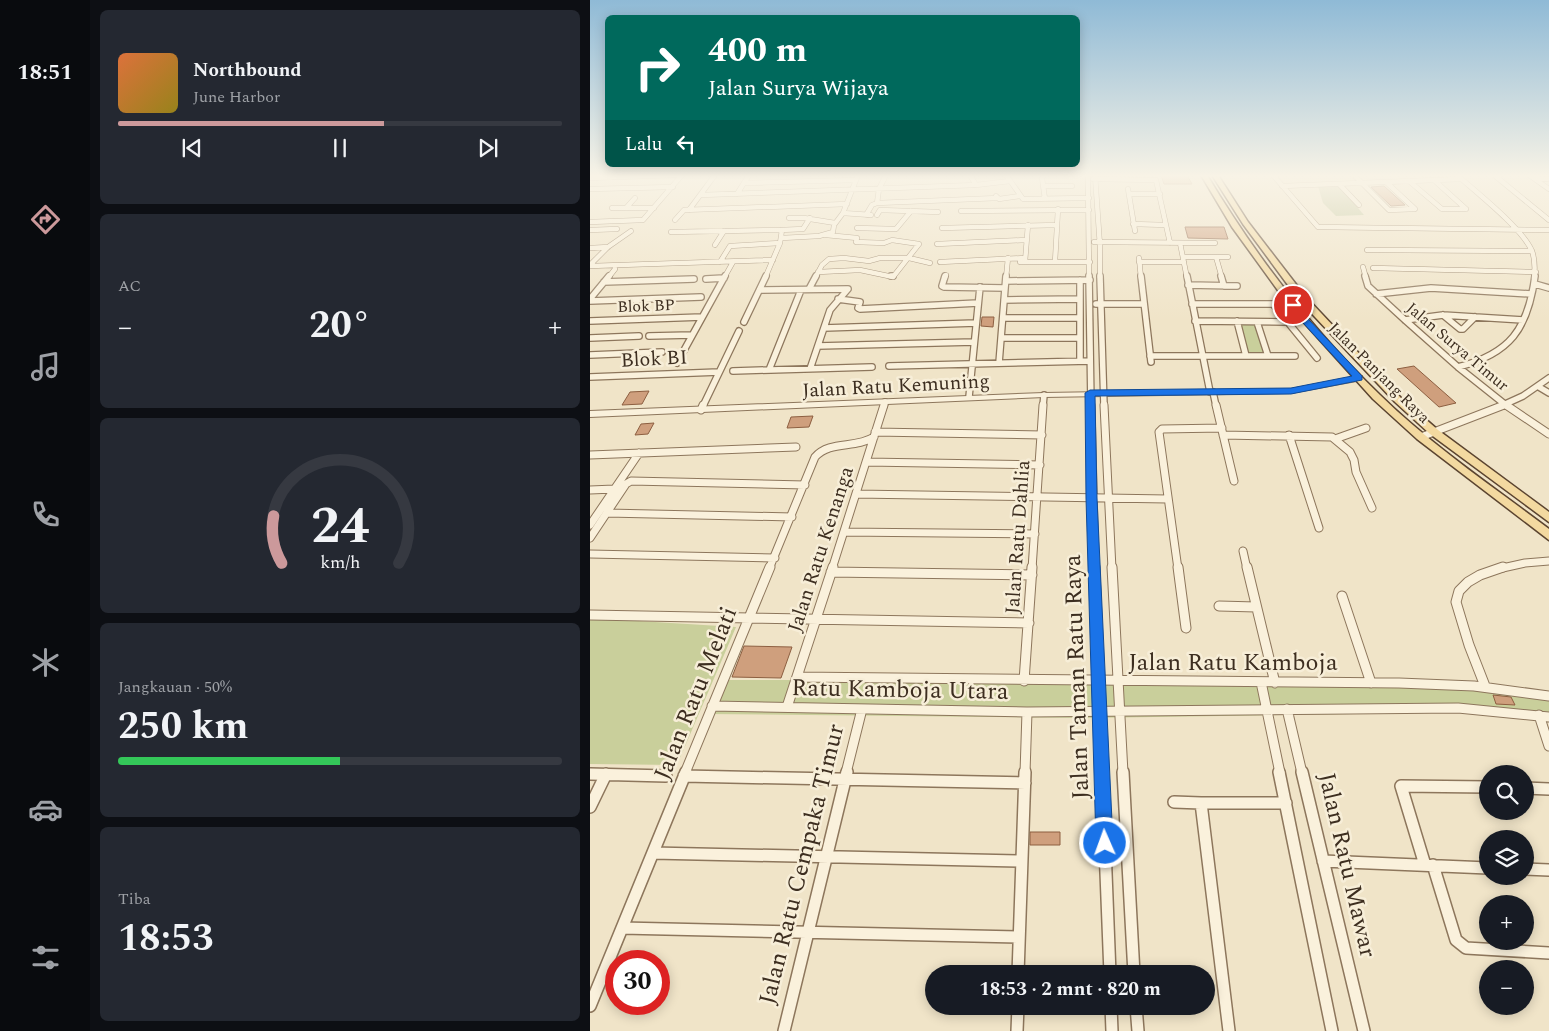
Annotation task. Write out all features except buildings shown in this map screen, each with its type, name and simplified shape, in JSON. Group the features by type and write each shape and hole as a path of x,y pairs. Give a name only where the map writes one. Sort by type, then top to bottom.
{"main road":[{"name":"Jalan Panjang Raya","path":"1233,223 1307,322 1388,408 1421,437 1549,535"},
{"name":"Jalan Panjang Raya","path":"1247,223 1302,298 1398,400 1434,432 1549,518"},
{"path":"1252,248 1260,250 1264,248"},
{"path":"1257,256 1270,256"}],"street":[{"path":"671,232 803,229 807,223"},
{"path":"826,235 833,232 835,223"},
{"path":"857,228 896,229 901,223"},
{"name":"Jalan Taman Ratu Raya","path":"1091,223 1094,242 1090,262 1089,361 1097,393 1106,498 1115,682 1133,965"},
{"name":"Jalan Taman Ratu Raya","path":"1093,223 1099,304 1094,498 1101,682 1097,712 1110,965"},
{"path":"1313,223 1316,227 1515,228 1549,230"},
{"path":"1458,367 1493,356 1516,335 1523,320 1535,284 1536,272 1532,250 1510,223"},
{"path":"1134,231 1134,224 1166,225 1170,242"},
{"path":"1025,260 1028,225"},
{"path":"942,228 1057,225 1055,262"},
{"path":"590,230 617,229"},
{"path":"591,263 608,247 622,239 631,230"},
{"path":"744,322 781,241 781,230"},
{"path":"716,245 724,231"},
{"path":"720,262 730,246 826,235 857,238 853,249"},
{"path":"818,272 860,270 892,278 919,244 892,240 884,243 856,242"},
{"path":"937,244 1026,240"},
{"path":"1094,242 1215,243"},
{"path":"1180,243 1202,356 1234,481"},
{"path":"590,248 608,247"},
{"path":"1367,250 1532,250"},
{"path":"1216,257 1224,286"},
{"path":"1228,257 1139,260 1151,359 1202,356 1295,356"},
{"path":"652,264 658,258"},
{"path":"810,289 824,262 831,258 869,261 880,258 909,258 930,263"},
{"path":"591,263 652,264 773,260"},
{"path":"999,363 1008,260"},
{"path":"940,262 1025,260 1090,262"},
{"path":"673,368 733,262"},
{"name":"Jalan Surya Timur","path":"1364,267 1368,286 1376,294 1458,367 1504,404 1549,434"},
{"path":"1373,268 1536,272"},
{"path":"591,301 615,269"},
{"path":"946,275 943,287 1005,288"},
{"path":"706,279 724,278"},
{"path":"604,282 694,279"},
{"path":"1080,280 1080,361"},
{"path":"1006,281 1090,280"},
{"path":"1535,284 1549,288"},
{"path":"1188,286 1237,286"},
{"path":"969,397 980,287"},
{"path":"1376,294 1431,288 1531,294"},
{"path":"760,290 848,289 830,310 810,369"},
{"path":"769,370 801,290"},
{"path":"591,301 701,297"},
{"path":"838,299 860,302 858,308 860,309 978,303"},
{"path":"1004,300 1080,299"},
{"path":"1090,304 1144,304"},
{"path":"1192,304 1273,304 1317,358"},
{"path":"1405,320 1443,315 1523,320"},
{"path":"1443,315 1460,329 1463,329 1475,317"},
{"name":"Blok BP","path":"590,320 702,317"},
{"path":"1003,318 1080,318"},
{"path":"1195,321 1289,322"},
{"path":"1237,322 1246,356"},
{"path":"1257,322 1268,356"},
{"path":"824,328 976,323"},
{"path":"700,410 739,331"},
{"path":"649,336 692,335"},
{"path":"590,338 639,336"},
{"path":"1001,338 1080,338"},
{"path":"818,346 974,342"},
{"path":"590,355 662,352"},
{"path":"889,366 1089,361"},
{"path":"733,372 872,366"},
{"name":"Blok BI","path":"590,377 673,368 718,372"},
{"name":"Jalan Ratu Kemuning","path":"590,414 969,397 1097,393 1291,391 1359,378"},
{"path":"1421,437 1504,404 1539,387 1549,378"},
{"path":"1539,387 1549,393"},
{"name":"Jalan Ratu Dahlia","path":"1024,681 1044,395"},
{"name":"Jalan Ratu Kenanga","path":"787,707 885,402"},
{"path":"1336,439 1366,428"},
{"path":"1186,628 1167,499 1160,430 1324,435 1336,439 1350,452 1354,460 1356,472 1372,508"},
{"path":"874,435 1042,435"},
{"name":"Jalan Ratu Melati","path":"590,1006 712,706 805,486 815,457 821,449 832,446 858,445 869,441 874,435"},
{"path":"1289,435 1319,528"},
{"path":"590,455 796,447"},
{"path":"590,525 593,515 639,453"},
{"path":"867,462 1040,465"},
{"path":"590,538 626,484 631,481 805,486"},
{"path":"590,490 614,489"},
{"path":"856,494 1167,499"},
{"path":"607,513 792,517"},
{"path":"844,532 1035,534"},
{"path":"1243,551 1275,682"},
{"path":"590,554 775,558"},
{"path":"1485,686 1467,644 1456,602 1459,593 1463,586 1475,578 1507,565 1549,560"},
{"path":"831,572 1032,575"},
{"path":"1342,596 1372,683"},
{"path":"1219,606 1256,607"},
{"path":"590,615 1028,623"},
{"name":"Jalan Ratu Kamboja","path":"797,677 1101,682 1372,683 1485,686 1549,696"},
{"path":"1261,682 1332,1031"},
{"name":"Ratu Kamboja Utara","path":"712,706 1097,712"},
{"name":"Jalan Ratu Cempaka Timur","path":"784,1031 862,708"},
{"path":"1097,712 1458,708 1544,716 1549,746"},
{"name":"Jalan Ratu Mawar","path":"1287,709 1364,1031"},
{"path":"1018,965 1026,712"},
{"path":"590,774 666,776"},
{"path":"590,807 606,774"},
{"path":"684,776 1025,783"},
{"path":"1479,787 1402,786 1456,940 1461,946 1466,948 1549,954"},
{"path":"1534,788 1549,789"},
{"path":"1174,802 1286,803"},
{"path":"1201,803 1229,1031"},
{"path":"653,853 1021,861"},
{"path":"1323,861 1479,868"},
{"path":"1534,869 1549,870"},
{"path":"622,928 1019,937"},
{"path":"1017,1031 1018,1015"},
{"path":"1111,1015 1112,1031"},
{"path":"1137,1015 1138,1031"}],"green space":[{"path":"1238,323 1256,324 1265,355 1246,354"},
{"path":"590,618 736,627 677,765 590,764"},
{"path":"720,680 1027,680 1485,687 1549,694 1549,722 1489,712 1086,718 706,714"}],"route":[{"path":"1105,843 1090,393 1291,391 1359,378 1293,305"}]}
